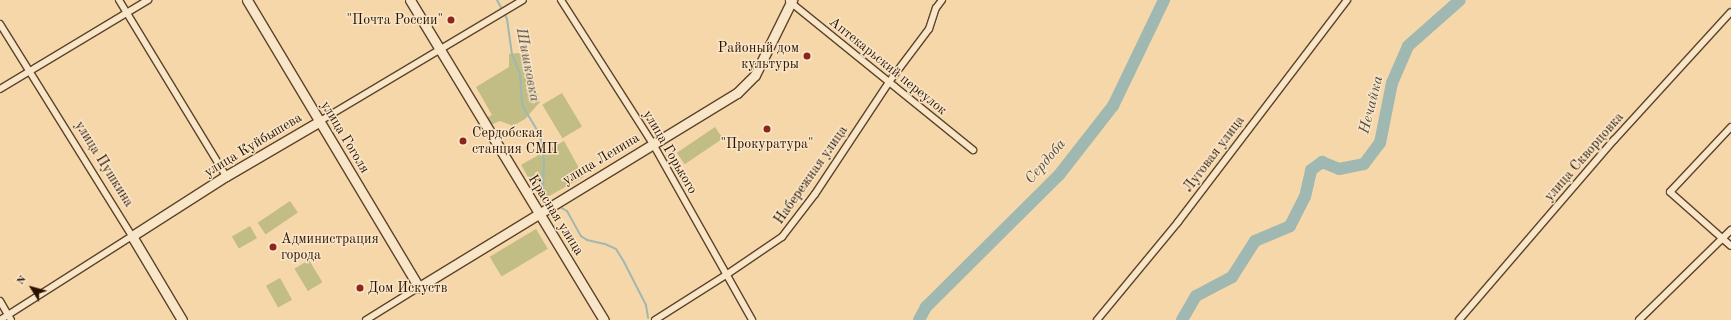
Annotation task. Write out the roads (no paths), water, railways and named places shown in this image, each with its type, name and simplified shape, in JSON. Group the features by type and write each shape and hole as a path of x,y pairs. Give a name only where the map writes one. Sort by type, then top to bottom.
{"street":[{"path":"119,0 226,176"},
{"path":"0,89 148,0"},
{"name":"улица Гоголя","path":"247,0 419,287"},
{"name":"Красная улица","path":"410,0 604,320"},
{"name":"улица Куйбышева","path":"0,320 10,318 132,236 226,176 320,122 440,48 523,0"},
{"name":"улица Горького","path":"561,0 653,144 752,320"},
{"name":"Набережная улица","path":"655,320 782,237 815,194 888,82 929,29 936,8 942,0"},
{"name":"Луговая улица","path":"1097,320 1182,216 1347,0"},
{"name":"улица Ленина","path":"366,320 538,213 736,93 754,75 790,1"},
{"name":"Аптекарьский переулок","path":"790,1 972,150"},
{"name":"улица Скворцовка","path":"1459,320 1614,140 1731,12"},
{"name":"улица Пушкина","path":"0,24 132,236 182,320"},
{"path":"1731,127 1670,192 1731,246"},
{"path":"1639,320 1731,230"},
{"path":"0,301 10,318"}],"waterway":[{"name":"Шишковка","path":"497,0 507,19 512,54 520,74 522,105 540,135 544,159 543,196 549,200"},
{"name":"Сердоба","path":"919,320 926,307 1059,175 1113,106 1164,0"},
{"name":"Нечайка","path":"1182,320 1196,296 1232,277 1255,241 1290,226 1305,197 1311,170 1322,162 1339,169 1364,164 1380,143 1392,83 1408,46 1460,0"},
{"name":"Шишковка","path":"560,207 567,211 581,236 587,240 605,244 616,249 646,305 648,318"}],"place":[{"name":"\"Почта России\"","path":"451,20"},
{"name":"Районый дом культуры","path":"807,56"},
{"name":"\"Прокуратура\"","path":"767,129"},
{"name":"Сердобская станция СМП","path":"463,141"},
{"name":"Администрация города","path":"273,247"},
{"name":"Дом Искуств","path":"360,288"}]}
